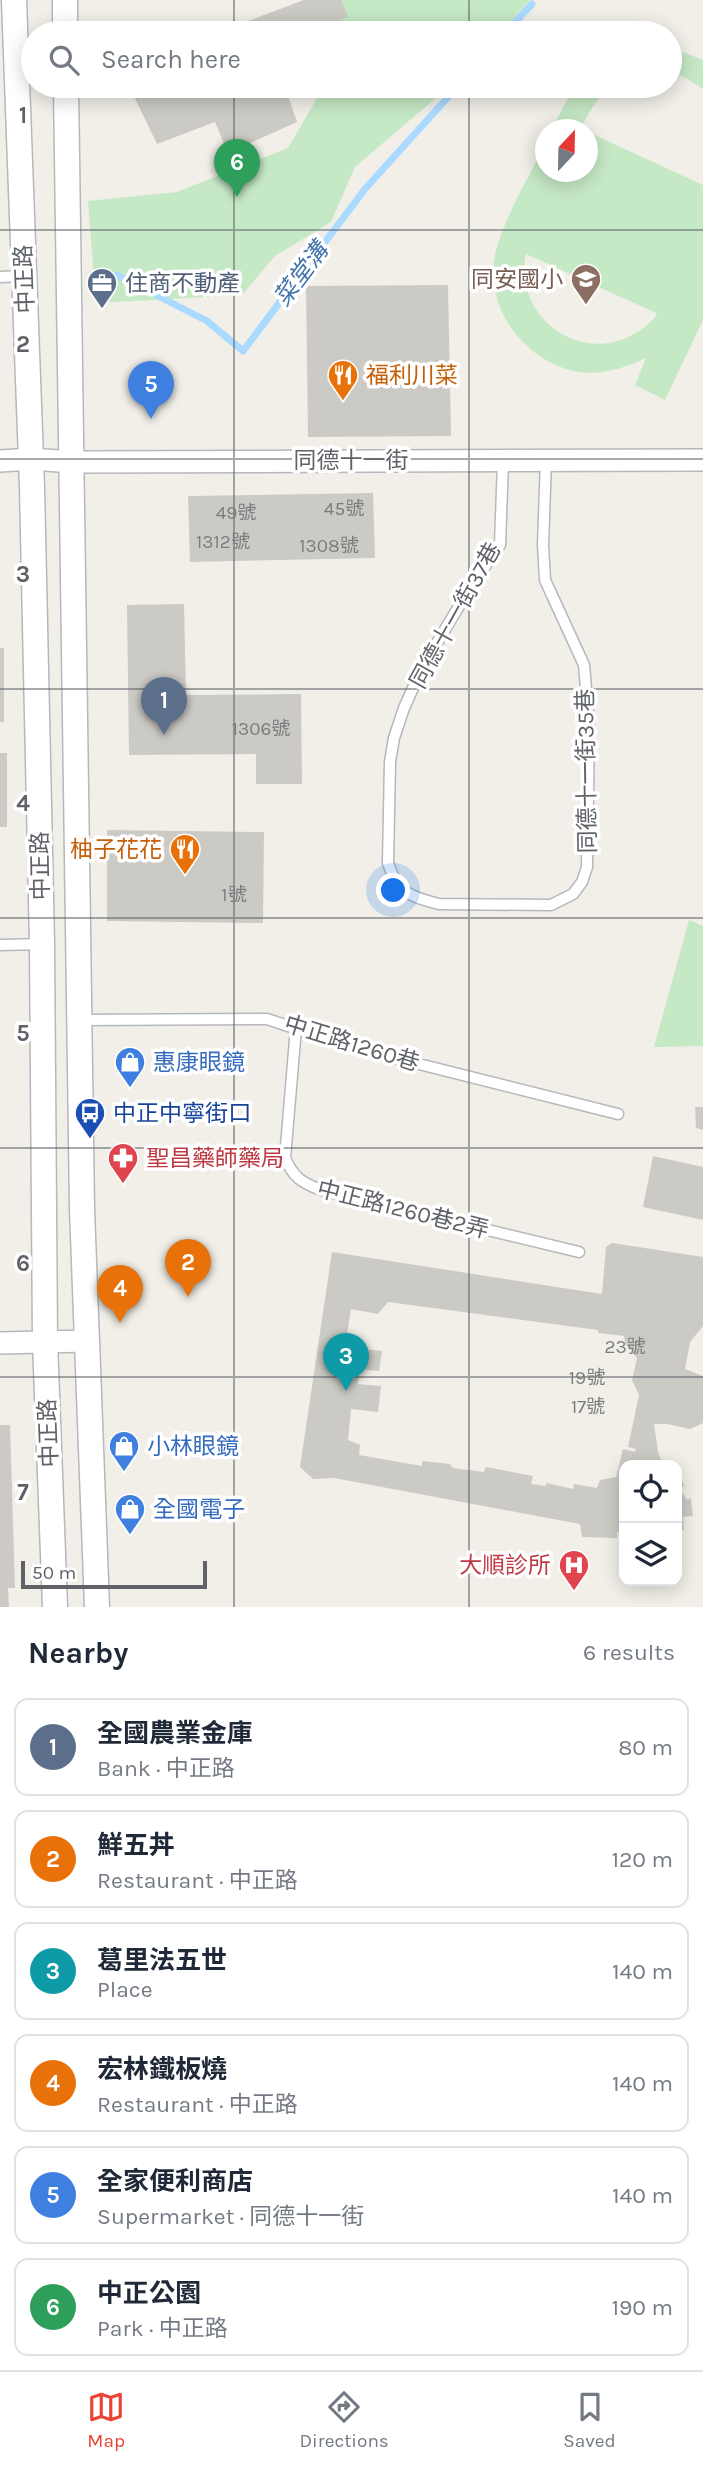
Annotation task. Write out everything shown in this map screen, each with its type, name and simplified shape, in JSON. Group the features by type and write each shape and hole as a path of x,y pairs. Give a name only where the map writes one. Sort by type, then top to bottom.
{"street":[{"name":"中正路","path":"14,0 12,277 31,459 42,944 45,1342 55,1607"},
{"path":"65,0 65,21"},
{"name":"中正路","path":"66,98 79,1020 86,1341 97,1607"},
{"name":"同德十一街","path":"0,461 703,460"},
{"path":"0,1343 86,1341"}],"lane":[{"name":"同德十一街35巷","path":"546,460 543,545 545,580 584,665 589,724 587,867 582,882 573,894 551,905"},
{"name":"同德十一街37巷","path":"503,461 500,545 471,586 422,668 397,728 390,762 388,863 393,879 404,892 421,900 439,904 551,905"},
{"path":"0,945 42,944"},
{"name":"中正路1260巷","path":"79,1020 267,1018 355,1048 618,1114"},
{"name":"中正路1260巷2弄","path":"296,1028 285,1158 291,1173 304,1184 579,1252"}],"green space":[{"path":"321,0 530,0 511,21 325,21"},
{"path":"682,52 703,60 703,89 684,77"},
{"path":"317,98 436,98 355,167 331,222 275,256 242,295 96,303 88,201 177,192 288,148"},
{"path":"568,98 600,98 586,119 557,119"},
{"path":"598,137 703,185 703,320 665,400 635,385 646,358 614,370 579,372 542,358 513,330 496,295 493,275 495,255 510,214 535,164 535,182 598,182","holes":["526,254 657,314 639,331 611,343 590,343 571,338 554,328 539,314 529,296 525,276"]},
{"path":"689,920 703,926 703,1046 654,1047"}],"building":[{"path":"304,0 341,0 348,16 340,21 248,21"},
{"path":"135,98 289,98 297,122 228,153 215,122 157,144"},
{"path":"448,285 451,436 308,437 306,286"},
{"path":"373,493 375,558 190,562 188,496"},
{"path":"184,604 186,695 301,694 302,784 256,784 256,754 129,755 127,605"},
{"path":"0,648 4,648 4,722 0,722"},
{"path":"0,753 7,753 7,827 0,827"},
{"name":"柚子花花","path":"107,830 264,832 263,923 107,921"},
{"path":"695,1107 703,1107 703,1130 696,1128"},
{"path":"653,1156 703,1167 703,1220 643,1207"},
{"path":"612,1243 703,1257 703,1326 690,1342 685,1369 703,1376 703,1423 690,1429 654,1424 661,1460 620,1460 623,1449 635,1452 636,1449 628,1447 639,1395 632,1380 637,1358 625,1343 624,1336 598,1333 598,1330 388,1302 378,1314 351,1309 346,1340 358,1341 357,1348 382,1351 379,1371 360,1369 358,1384 381,1386 378,1412 351,1409 348,1440 360,1445 359,1455 422,1466 422,1461 450,1464 453,1468 484,1472 486,1467 533,1476 531,1484 546,1486 546,1483 573,1489 574,1484 597,1488 600,1480 616,1477 619,1465 617,1538 582,1537 580,1524 334,1478 313,1479 300,1467 332,1252 602,1294 606,1247"},
{"path":"0,1425 10,1425 15,1588 8,1588 9,1607 0,1607"},
{"path":"682,1492 687,1500 691,1498 693,1516 683,1517 682,1530"}],"waterway":[{"name":"菜堂溝","path":"516,21 532,4"},
{"name":"菜堂溝","path":"117,275 207,321 243,351 365,189 447,98"}],"place":[{"name":"中正公園","path":"237,197"},
{"name":"同安國小","path":"586,306"},
{"name":"住商不動產","path":"102,310"},
{"name":"福利川菜","path":"343,402"},
{"name":"全家便利商店","path":"151,419"},
{"name":"全國農業金庫","path":"164,735"},
{"name":"柚子花花","path":"185,876"},
{"name":"惠康眼鏡","path":"130,1089"},
{"name":"中正中寧街口","path":"90,1140"},
{"name":"聖昌藥師藥局","path":"123,1185"},
{"name":"鮮五丼","path":"188,1297"},
{"name":"宏林鐵板燒","path":"120,1323"},
{"name":"葛里法五世","path":"346,1391"},
{"name":"小林眼鏡","path":"124,1473"},
{"name":"全國電子","path":"130,1536"},
{"name":"大順診所","path":"574,1592"}]}
